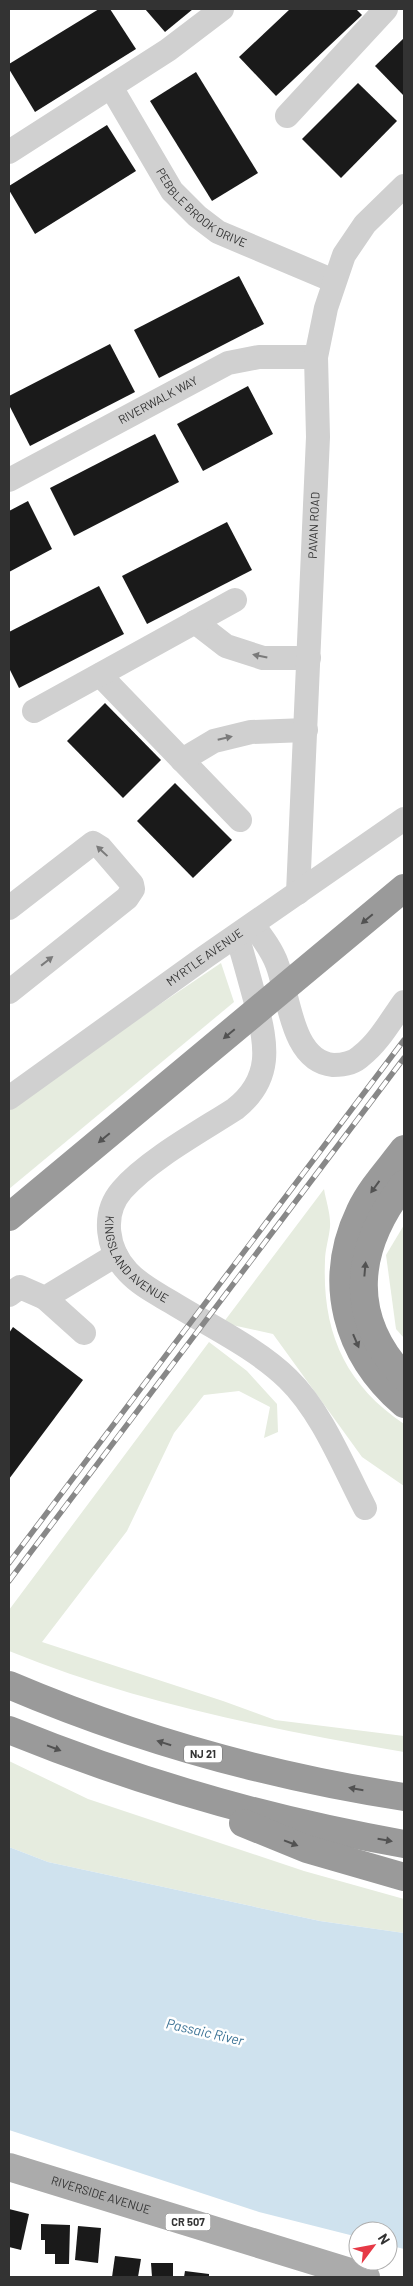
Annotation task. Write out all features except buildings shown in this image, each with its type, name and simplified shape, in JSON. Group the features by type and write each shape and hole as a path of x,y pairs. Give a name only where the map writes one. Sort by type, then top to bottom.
{"highway":[{"path":"9,1217 404,888"},
{"path":"404,1149 368,1196 355,1223 346,1255 343,1287 348,1320 360,1351 379,1380 404,1404"},
{"path":"404,1184 385,1209 374,1232 366,1258 364,1279 366,1301 373,1329 386,1355 404,1377"},
{"name":"NJ 21","path":"9,1685 124,1730 203,1754 308,1780 404,1797"},
{"path":"9,1730 95,1764 184,1793 281,1819 404,1844"},
{"path":"184,1793 214,1809 284,1840 339,1859 404,1877"}],"main road":[{"name":"RIVERSIDE AVENUE","path":"9,2167 366,2277"}],"street":[{"path":"9,152 168,50 222,9"},
{"path":"287,116 386,9"},
{"name":"PEBBLE BROOK DRIVE","path":"111,87 172,191 197,216 218,232 334,281"},
{"name":"PAVAN ROAD","path":"298,893 318,437 316,356 334,281 344,256 365,224 404,186"},
{"name":"RIVERWALK WAY","path":"9,480 228,362 260,357 316,356"},
{"path":"34,712 235,600"},
{"path":"195,622 226,646 263,658 309,658"},
{"path":"100,675 240,820"},
{"path":"182,760 214,741 251,732 306,730"},
{"name":"MYRTLE AVENUE","path":"9,1098 204,957 404,819"},
{"path":"9,908 93,844 101,848 128,879 133,889 128,898 9,992"},
{"path":"245,930 277,963 299,1038 305,1050 315,1060 325,1064 337,1065 350,1063 360,1058 371,1047 404,1002"},
{"name":"KINGSLAND AVENUE","path":"245,930 252,986 266,1049 258,1082 245,1101 151,1165 120,1192 110,1213 108,1224 111,1246 127,1272 138,1281 258,1356 288,1378 319,1420 365,1508"},
{"path":"45,1298 116,1255"},
{"path":"9,1295 20,1287 45,1298 84,1333"}],"shaded area":[{"path":"221,963 234,1002 9,1189 9,1106"},
{"path":"324,1189 330,1222 325,1257 325,1287 333,1333 341,1354 352,1374 366,1392 404,1424 404,1486 362,1457 273,1334 223,1323"},
{"path":"404,1225 404,1338 396,1329 386,1255"},
{"path":"209,1342 247,1371 277,1404 278,1432 264,1438 270,1407 239,1391 204,1395 174,1433 127,1531 42,1642 223,1701 275,1720 404,1736 404,1752 254,1724 154,1700 57,1669 9,1651 9,1610"},
{"path":"9,1761 88,1799 304,1871 404,1899 404,1933 320,1921 48,1862 9,1847"}],"water":[{"name":"Passaic River","path":"9,1847 48,1862 320,1921 404,1933 404,2249 398,2248 398,2221 348,2221 348,2234 259,2212 9,2130"}],"railway":[{"path":"9,1563 404,1040"},
{"path":"9,1581 404,1058"}]}
